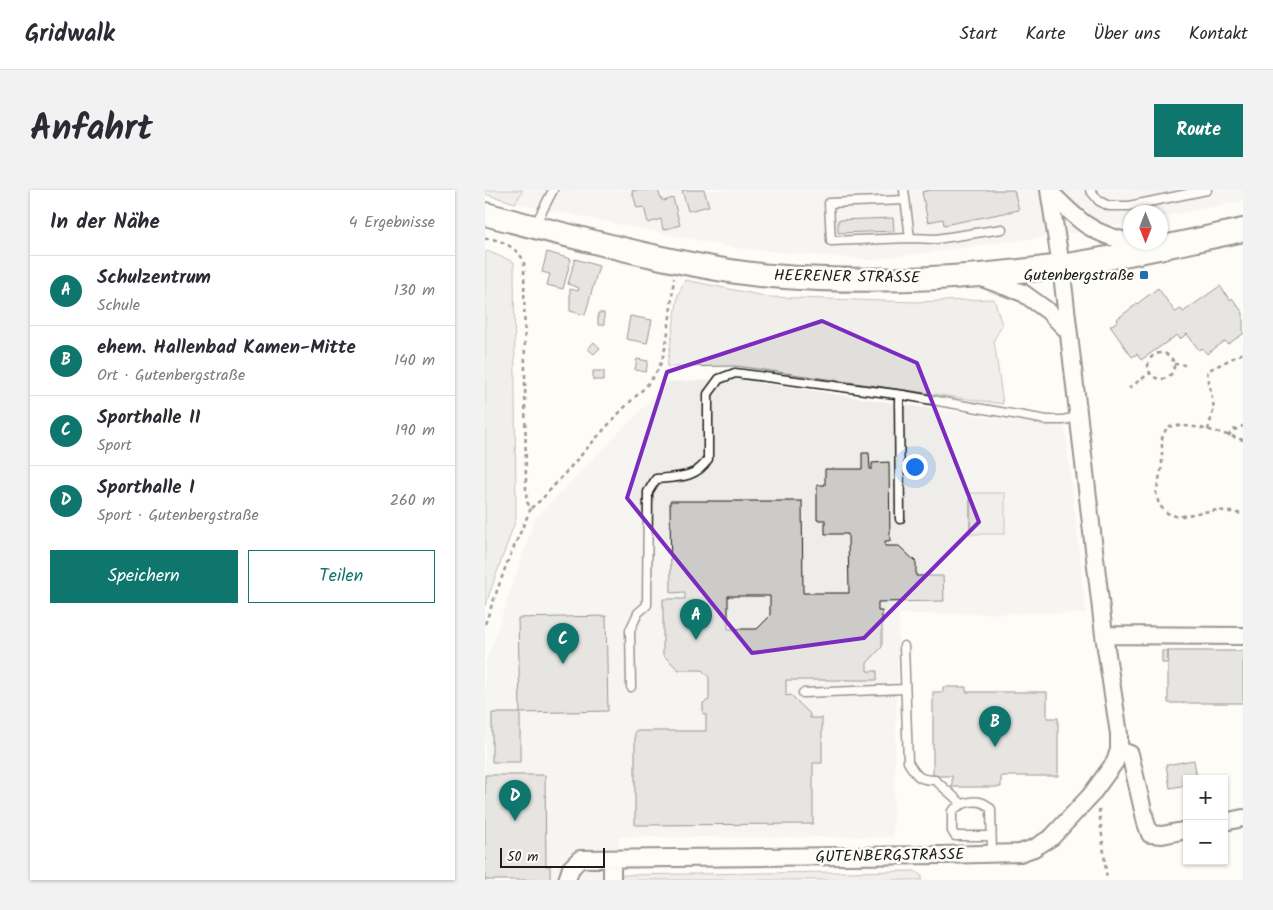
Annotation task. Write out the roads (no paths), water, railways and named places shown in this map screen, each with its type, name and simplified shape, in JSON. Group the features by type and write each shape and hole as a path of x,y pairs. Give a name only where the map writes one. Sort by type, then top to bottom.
{"main road":[{"name":"HEERENER STRASSE","path":"485,214 605,246 677,261 754,274 833,280 913,280 974,275 1061,266 1147,250"},
{"name":"HEERENER STRASSE","path":"1168,246 1243,230"}],"street":[{"path":"1049,190 1078,220 1094,231 1123,240"},
{"path":"1049,190 1061,266 1067,331 1104,635 1119,734 1119,750 1130,754 1146,823 1151,834 1162,836 1183,831"},
{"path":"974,275 1023,293 1048,311 1067,331"},
{"path":"1104,635 1243,636"},
{"name":"GUTENBERGSTRASSE","path":"567,880 571,868 580,860 1019,853 1034,848 1052,837 1091,795 1115,762 1119,750"},
{"path":"1228,821 1243,818"},
{"path":"612,859 612,880"}],"lane":[{"path":"534,227 553,190"},
{"path":"904,190 910,238"},
{"path":"1090,190 1099,200 1109,206 1129,206 1207,190"},
{"path":"905,200 829,203 831,241 936,239 959,237 1001,229"},
{"path":"631,686 630,630 638,613 647,605 648,492 656,479 688,477 703,468 707,459 708,394 719,379 735,373 899,395 1047,420 1063,420 1078,417"},
{"path":"899,395 900,519"},
{"path":"904,646 908,762 923,780 935,780 961,803"},
{"path":"803,693 905,689"},
{"path":"991,836 955,836 952,831 952,811 961,803 978,802 987,804 991,809 992,854"}],"place":[{"name":"Gutenbergstraße","path":"1144,275"},
{"name":"Schulzentrum","path":"696,640"},
{"name":"Sporthalle II","path":"563,664"},
{"name":"ehem. Hallenbad Kamen-Mitte","path":"995,747"},
{"name":"Sporthalle I","path":"515,821"}]}
